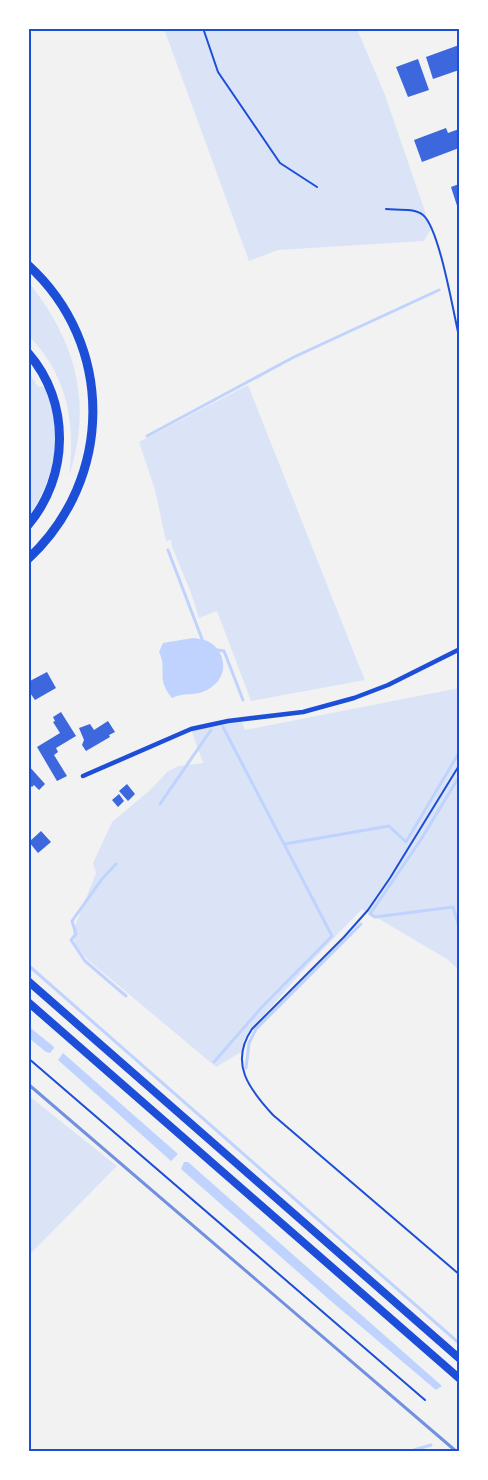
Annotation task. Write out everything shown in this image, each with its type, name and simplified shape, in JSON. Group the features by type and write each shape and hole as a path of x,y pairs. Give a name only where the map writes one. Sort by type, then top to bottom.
{"highway":[{"path":"28,264 58,298 78,336 90,375 93,415 88,457 75,496 52,534 28,559"},
{"path":"28,353 41,370 54,400 59,424 60,448 52,486 43,505 28,525"},
{"path":"28,981 459,1359"},
{"path":"28,1002 459,1379"}],"street":[{"path":"83,776 191,729 228,721 303,712 354,698 388,685 459,649"}],"path":[{"path":"203,28 218,72 280,163 317,187"},
{"path":"386,209 416,212 423,215 429,223 446,274 459,341"},
{"path":"459,764 403,858 368,910 252,1029 245,1038 241,1052 244,1074 255,1096 459,1275"},
{"path":"28,1058 425,1400"}],"shaded area":[{"path":"164,29 357,29 385,95 431,229 424,241 278,250 249,261"},
{"path":"29,283 58,328 69,351 76,374 79,424 69,476 71,437 66,401 52,367 29,336"},
{"path":"28,371 38,387 44,386 54,421 55,438 51,470 46,486 28,518"},
{"path":"248,385 365,680 251,701 217,611 199,618 171,540 166,541 155,490 139,442"},
{"path":"459,688 459,970 447,959 362,909 306,967 252,1029 245,1038 241,1052 216,1067 88,960 75,945 73,931 96,873 93,863 112,822 149,791 167,772 178,766 203,763 191,729 241,719 245,730"},
{"path":"29,1096 117,1166 29,1255"}],"water":[{"path":"193,638 209,642 218,649 223,666 220,678 206,691 172,698 164,685 159,652 163,643"},
{"path":"28,1026 53,1046 50,1053 29,1038"},
{"path":"63,1053 178,1154 171,1161 58,1060"},
{"path":"184,1162 188,1162 442,1386 436,1390 332,1302 181,1169"}],"building":[{"path":"459,45 459,70 433,79 426,57"},
{"path":"418,59 429,90 408,97 396,67"},
{"path":"446,128 448,133 459,129 459,148 422,162 414,140"},
{"path":"459,184 459,212 451,187"},
{"path":"47,672 56,688 35,700 28,690 28,682"},
{"path":"61,712 76,736 56,748 58,752 54,755 67,776 57,781 37,747 60,733 53,722 55,721 53,717"},
{"path":"108,721 115,732 86,751 82,745 84,740 79,728 90,724 94,730"},
{"path":"28,765 45,784 39,790 34,785 32,787 28,784"},
{"path":"127,784 135,794 128,801 119,791"},
{"path":"119,794 124,801 118,807 112,800"},
{"path":"41,831 51,842 38,853 29,842"}],"waterway":[{"path":"147,436 294,357 439,290"},
{"path":"168,550 202,639"},
{"path":"218,650 224,651 243,700"},
{"path":"214,1062 261,1008 332,936 223,727"},
{"path":"160,804 211,730"},
{"path":"285,844 389,826 406,842 460,751"},
{"path":"460,775 420,841 370,914 375,917 453,907 460,929"},
{"path":"116,864 102,879 72,921 76,934 71,940 85,961 126,996"},
{"path":"246,1068 249,1043 256,1029 361,924"},
{"path":"28,965 460,1344"},
{"path":"407,1452 431,1445"}],"railway":[{"path":"28,1084 457,1452"}]}
